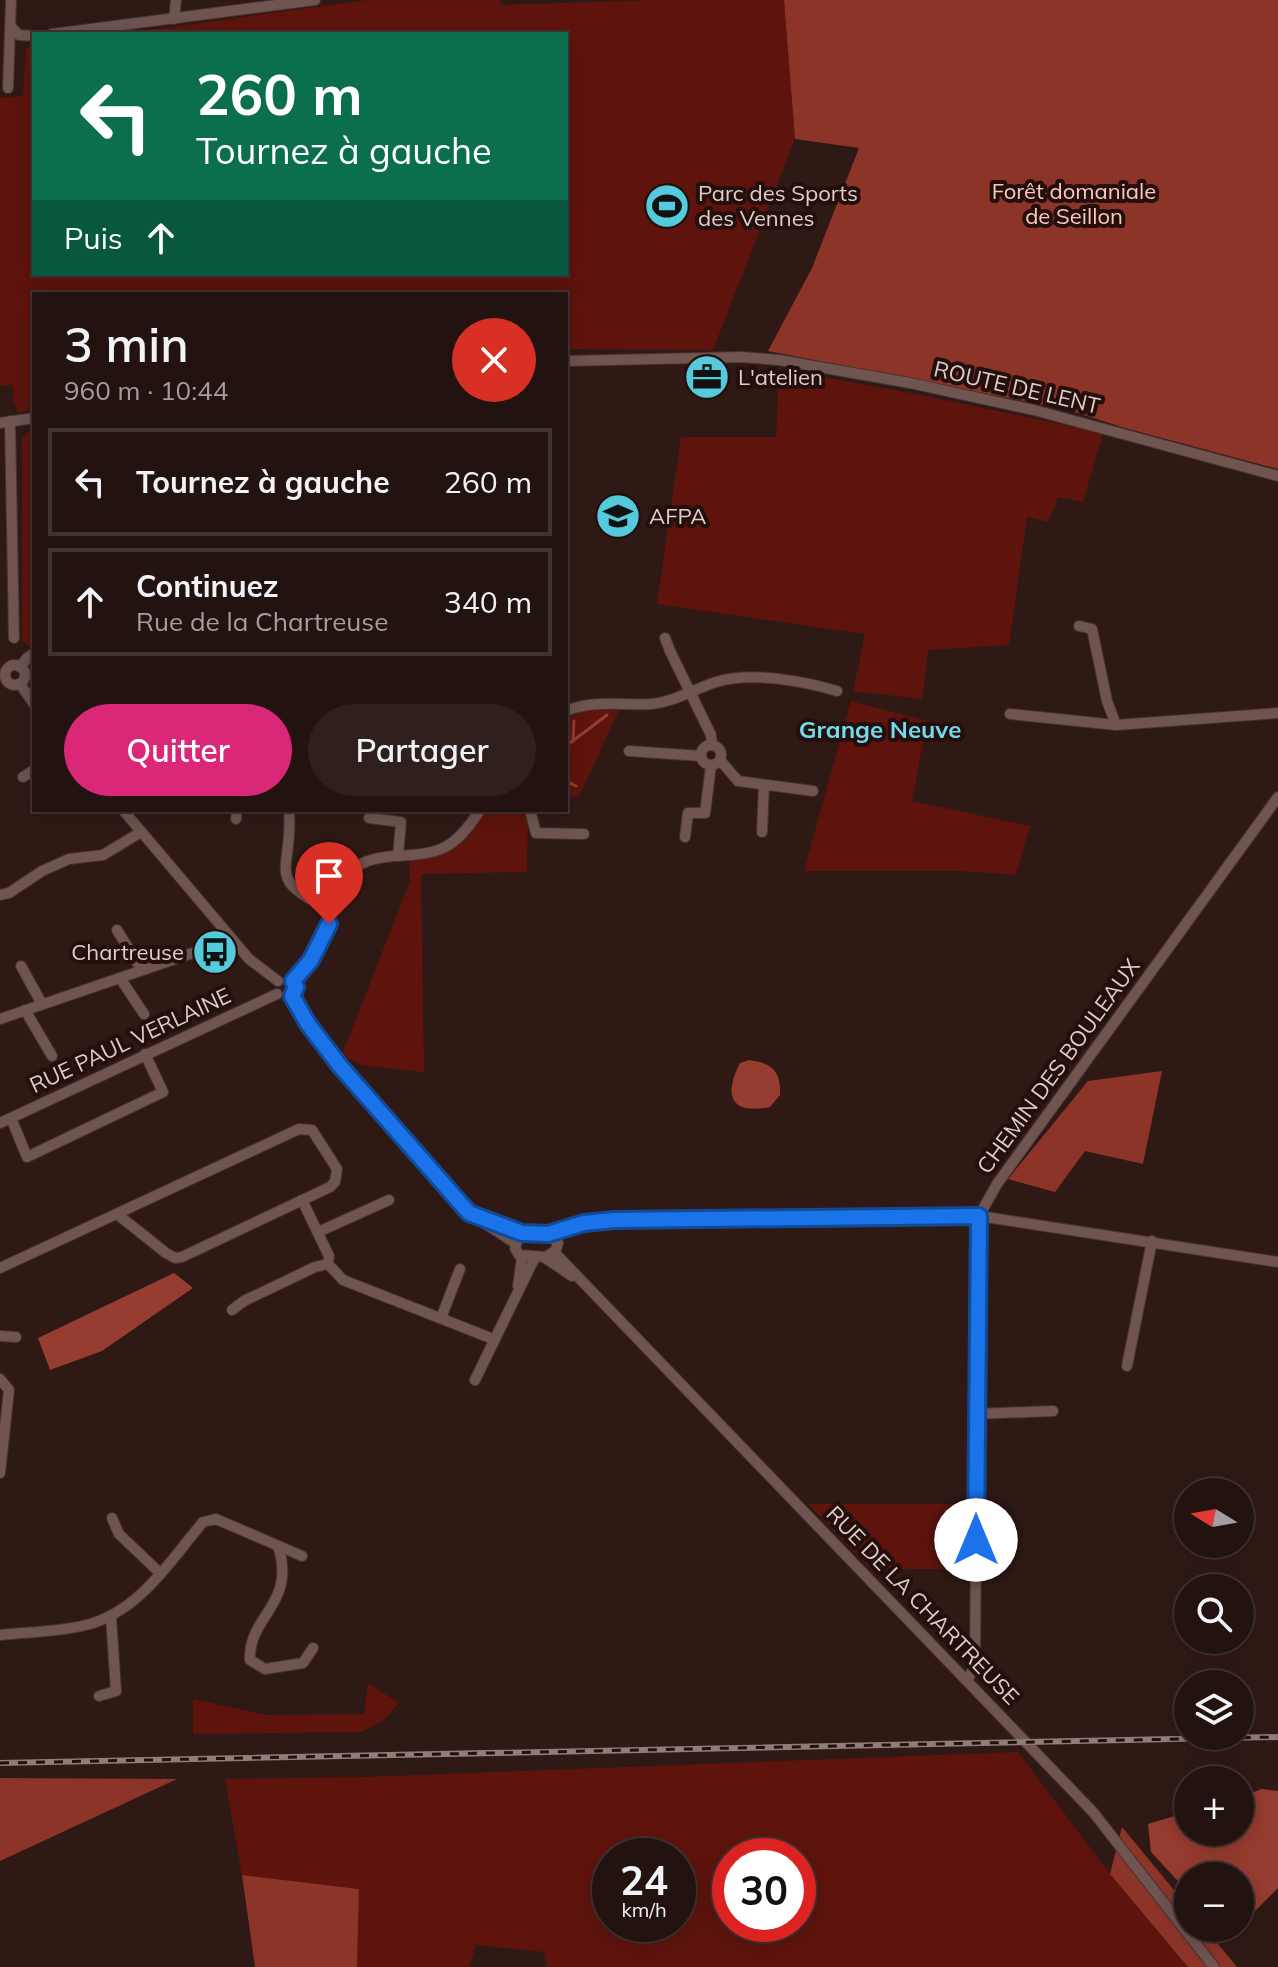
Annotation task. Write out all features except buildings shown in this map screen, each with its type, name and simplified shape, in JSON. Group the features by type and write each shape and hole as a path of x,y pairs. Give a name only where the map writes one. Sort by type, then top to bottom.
{"street":[{"path":"8,88 11,0"},
{"path":"174,19 176,0"},
{"path":"68,32 174,19 260,4 315,0"},
{"path":"0,7 11,14"},
{"path":"11,27 19,35 32,36"},
{"name":"ROUTE DE LENT","path":"568,361 742,357 779,360 910,383 1034,410 1278,476"},
{"path":"14,638 11,461 5,422 32,418"},
{"path":"0,445 11,461"},
{"path":"1079,626 1092,629 1107,701 1116,725"},
{"path":"665,638 711,735 712,745 720,752 705,813 688,813 685,837"},
{"path":"20,684 3,684 9,665 32,654"},
{"path":"9,665 24,676 20,684"},
{"path":"568,709 602,702 654,704 741,677 811,683 837,691"},
{"path":"20,684 32,701"},
{"path":"1010,714 1116,725 1278,713"},
{"path":"712,745 705,747 701,756 704,763 716,763 738,781 813,791"},
{"path":"629,751 701,756"},
{"path":"23,777 32,771"},
{"path":"762,832 764,785"},
{"name":"CHEMIN DES BOULEAUX","path":"967,1680 975,1655 979,1216 997,1184 1278,797"},
{"path":"125,812 249,959 278,981"},
{"path":"289,812 285,872 288,884 306,899 333,911"},
{"path":"293,981 311,960 350,872 370,860 444,849 459,838 478,812"},
{"path":"531,812 536,833 584,834"},
{"path":"369,818 401,822 398,856"},
{"path":"2,891 9,893 42,871 69,859 103,855 141,832"},
{"path":"117,930 142,970"},
{"path":"0,1019 210,947 228,935"},
{"path":"21,966 42,1004"},
{"path":"120,978 144,1014"},
{"path":"287,978 293,981 296,987 292,996 283,998 277,994 275,987 278,981 287,978"},
{"name":"RUE PAUL VERLAINE","path":"5,1121 277,994"},
{"path":"292,996 330,1053 469,1213 518,1238 552,1237 584,1223 614,1220 979,1216 1278,1262"},
{"path":"25,1010 52,1056"},
{"path":"5,1121 27,1157 165,1096 145,1054"},
{"path":"0,1268 299,1129 305,1128 316,1136 337,1169 338,1176 330,1187 182,1257 175,1258 117,1214"},
{"path":"302,1200 329,1256 328,1264"},
{"path":"318,1232 389,1200"},
{"path":"475,1380 516,1296 544,1255 558,1246 552,1237"},
{"path":"518,1238 516,1252 522,1257 544,1255"},
{"path":"1127,1366 1152,1241"},
{"name":"RUE DE LA CHARTREUSE","path":"544,1255 587,1285 1093,1812 1214,1967"},
{"path":"516,1296 522,1257"},
{"path":"232,1310 244,1301 315,1267 328,1264"},
{"path":"328,1264 343,1280 493,1339"},
{"path":"441,1318 460,1269"},
{"path":"0,1336 16,1337"},
{"path":"0,1379 9,1390 0,1473"},
{"path":"976,1414 1053,1411"},
{"path":"112,1518 119,1534 160,1573"},
{"path":"0,1635 84,1626 111,1617 143,1593 203,1522 216,1519 302,1556"},
{"path":"278,1546 283,1563 283,1581 277,1600 250,1646 250,1660 265,1669 303,1663 313,1648"},
{"path":"99,1696 116,1691 111,1617"}],"shaded area":[{"name":"Parc des Sports des Vennes","path":"367,0 500,0 501,5 784,0 795,139 713,350 568,349 568,292 32,292 32,410 18,412 12,385 0,386 0,98 23,96 26,48 32,47 32,276 568,276 568,32 135,32"},
{"path":"779,369 1103,433 1083,502 1058,497 1048,522 1027,517 1009,645 928,650 922,699 853,691 865,634 657,604 681,437 776,437"},
{"path":"32,431 30,647 22,640 22,438"},
{"path":"851,701 927,721 912,801 1030,826 1016,875 963,871 804,871"},
{"path":"619,710 579,797 568,796 568,718 583,711"},
{"path":"482,812 528,812 527,872 421,874 424,1072 361,1065 342,1055 410,881 409,860 434,857 444,852 469,830"},
{"path":"749,1060 764,1063 777,1074 780,1095 770,1107 746,1108 734,1100 732,1085 735,1075 740,1063"},
{"path":"174,1273 193,1288 102,1351 50,1370 38,1338"},
{"path":"808,1504 969,1504 970,1569 871,1569"},
{"path":"368,1683 399,1703 384,1720 362,1732 193,1734 193,1699 266,1715 364,1714"},
{"path":"1018,1752 1110,1874 1188,1967 547,1967 544,1952 476,1945 469,1967 357,1967 359,1889 242,1875 225,1779 364,1777"},
{"path":"1262,1789 1278,1791 1278,1888 1254,1912 1254,1862 1174,1862 1174,1877 1151,1852 1148,1824 1174,1816 1174,1846 1254,1846 1254,1792"}],"green space":[{"name":"Forêt domaniale de Seillon","path":"784,0 1278,0 1278,469 1065,409 768,351 812,268 859,148 795,139"},
{"path":"1162,1071 1143,1164 1085,1151 1055,1192 1008,1179 1088,1081"},
{"path":"0,1778 177,1779 0,1861"},
{"path":"1122,1827 1174,1890 1174,1942 1216,1942 1237,1967 1188,1967 1110,1874"},
{"path":"242,1875 359,1889 357,1967 255,1967"}],"waterway":[{"path":"568,744 607,715"},
{"path":"573,741 574,721"},
{"path":"568,782 576,786"}],"railway":[{"path":"0,1763 1278,1737"}],"place":[{"name":"Parc des Sports des Vennes","path":"667,206"},
{"name":"L'atelien","path":"707,377"},
{"name":"AFPA","path":"618,516"},
{"name":"Chartreuse","path":"215,952"}],"district":[{"name":"Grange Neuve","path":"880,730"}],"route":[{"path":"329,924 311,960 293,981 296,990 292,996 308,1024 340,1066 469,1213 522,1233 548,1234 584,1223 614,1220 979,1216 976,1540"}]}
